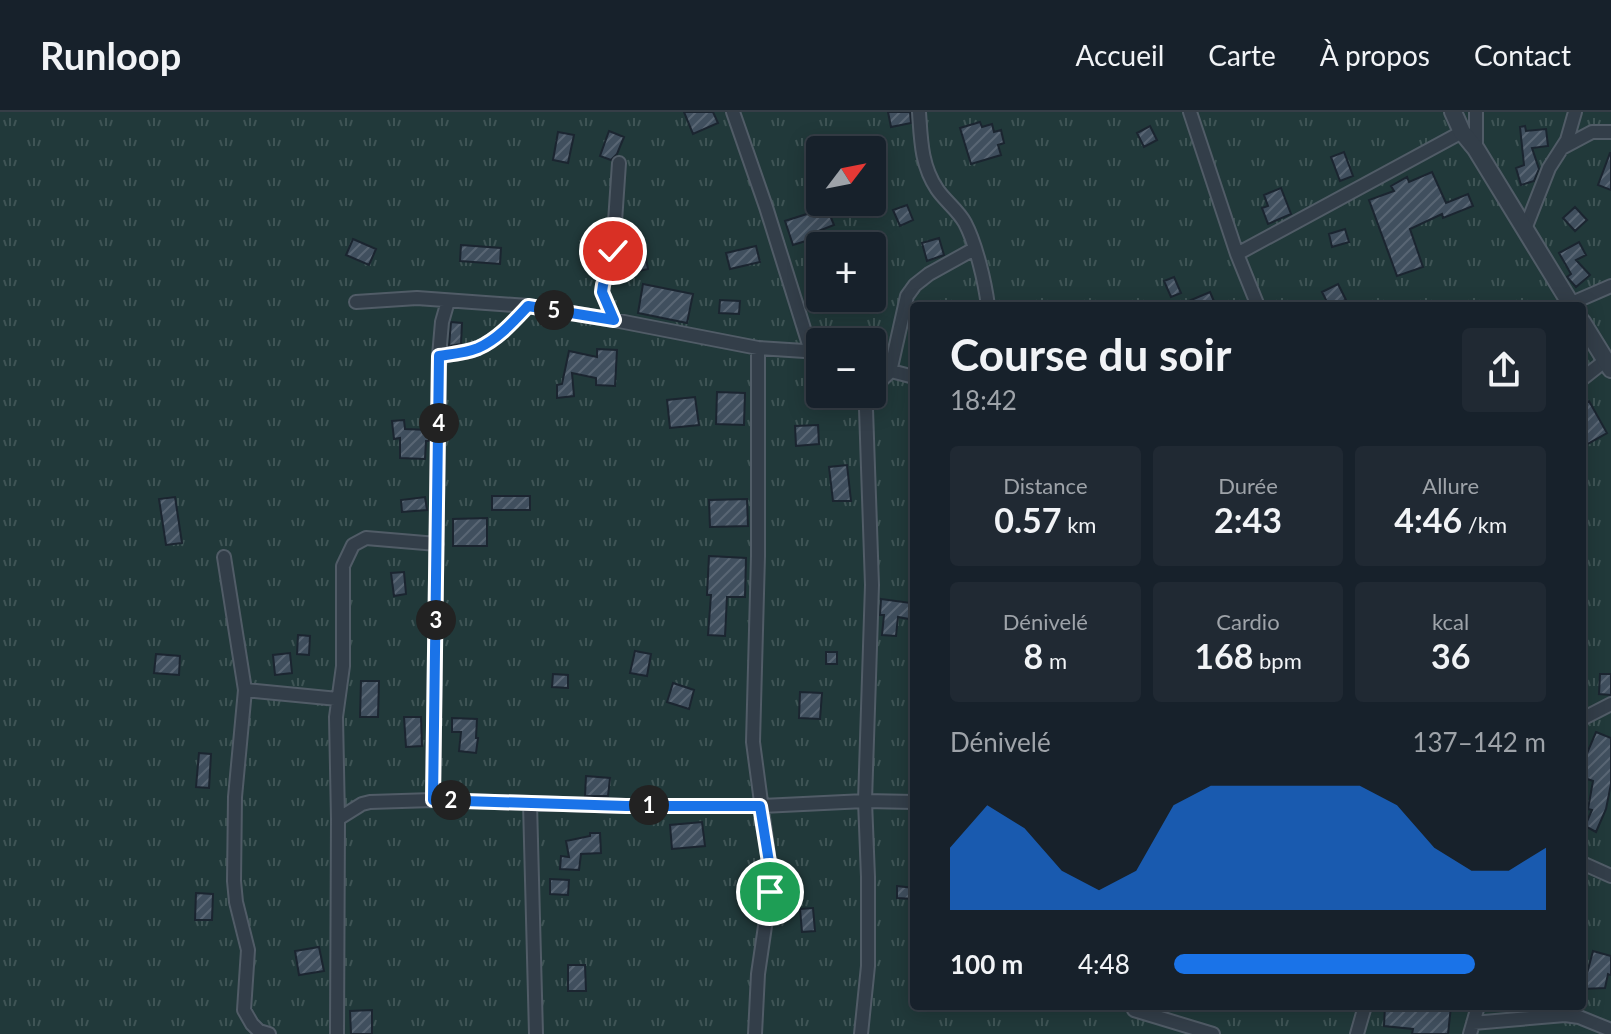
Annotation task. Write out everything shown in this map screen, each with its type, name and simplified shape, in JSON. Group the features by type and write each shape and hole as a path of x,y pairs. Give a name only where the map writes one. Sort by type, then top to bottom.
{"street":[{"path":"733,112 808,328"},
{"path":"919,112 922,154 929,175 962,218 974,249 987,302"},
{"path":"1190,112 1237,254 1256,302"},
{"path":"1453,112 1462,132 1476,149 1567,302"},
{"path":"1476,112 1476,149"},
{"path":"1525,229 1575,112"},
{"path":"1237,254 1462,132"},
{"path":"1561,149 1592,132 1611,132"},
{"path":"614,320 602,292 613,251 619,163"},
{"path":"886,376 890,372 907,296 929,274 974,249"},
{"path":"1576,302 1611,286"},
{"path":"356,302 417,298 528,306 758,348 806,351"},
{"path":"433,800 439,356 442,322 448,301"},
{"path":"439,356 475,349 488,343 528,306"},
{"path":"1586,328 1608,364 1586,377"},
{"path":"755,1034 758,974 770,892 753,742 758,556 758,348"},
{"path":"886,371 910,376"},
{"path":"861,1034 868,966 865,801 872,585 866,408"},
{"path":"337,1034 336,717 343,666 343,566 353,545 366,538 437,544"},
{"path":"224,557 245,690 235,797 234,881 248,950 244,1010 259,1031 269,1034"},
{"path":"245,690 338,699"},
{"path":"1586,717 1611,704"},
{"path":"338,819 370,802 433,800 626,806 910,802"},
{"path":"530,803 536,1034"},
{"path":"1586,865 1611,876"},
{"path":"1134,1010 1213,1034"},
{"path":"1357,1034 1364,1010"},
{"path":"1471,1028 1565,1015 1579,1017 1611,1030"}],"green space":[{"path":"0,112 1611,112 1611,1034 0,1034"}],"building":[{"path":"684,112 713,112 718,123 693,134"},
{"path":"888,112 910,112 911,123 891,127"},
{"path":"980,122 982,127 992,124 994,132 1001,130 1004,143 998,145 1001,155 971,164 960,128"},
{"path":"1150,126 1157,140 1144,147 1137,133"},
{"path":"1525,126 1526,131 1546,129 1548,146 1532,148 1539,169 1534,181 1521,185 1516,168 1524,165 1520,127"},
{"path":"609,131 624,137 611,160 600,156"},
{"path":"558,132 574,135 568,163 553,160"},
{"path":"1344,152 1353,176 1340,181 1331,157"},
{"path":"1611,153 1611,190 1598,185"},
{"path":"1432,172 1446,203 1468,194 1473,206 1443,218 1442,214 1410,229 1423,267 1397,276 1369,200 1394,191 1391,186 1407,177 1409,182"},
{"path":"1281,188 1291,214 1268,224 1262,208 1268,206 1264,195"},
{"path":"907,205 913,220 900,226 893,210"},
{"path":"1575,207 1587,220 1575,231 1563,218"},
{"path":"806,214 830,216 834,225 816,232 806,232 806,241 793,245 785,221"},
{"path":"1345,229 1349,242 1332,247 1329,234"},
{"path":"939,238 944,255 927,261 922,243"},
{"path":"353,239 376,249 369,265 346,255"},
{"path":"1579,242 1586,255 1576,260 1590,275 1576,287 1567,277 1571,274 1559,253"},
{"path":"461,245 501,248 500,264 460,261"},
{"path":"756,246 760,262 730,269 726,253"},
{"path":"646,259 648,269 634,272 632,262"},
{"path":"1174,277 1181,293 1171,297 1164,281"},
{"path":"643,284 693,294 687,323 638,313"},
{"path":"1338,284 1346,300 1327,302 1322,292"},
{"path":"1210,292 1214,302 1186,302"},
{"path":"720,300 740,301 739,314 719,313"},
{"path":"451,322 462,323 461,344 449,346"},
{"path":"597,349 617,350 615,386 596,385 596,378 572,373 574,396 557,398 557,385 562,384 569,351 597,357"},
{"path":"717,392 745,393 744,425 716,424"},
{"path":"695,397 699,425 670,428 667,400"},
{"path":"1589,401 1607,433 1586,445 1586,403"},
{"path":"404,420 405,429 429,430 425,459 400,458 400,438 394,439 392,421"},
{"path":"818,425 819,444 796,446 795,426"},
{"path":"847,465 851,501 833,501 829,467"},
{"path":"492,496 530,496 530,510 492,510"},
{"path":"175,497 182,543 166,545 159,499"},
{"path":"425,497 427,510 402,512 401,500"},
{"path":"747,499 748,526 710,527 709,500"},
{"path":"487,518 487,546 453,546 453,519"},
{"path":"709,556 746,558 745,597 727,597 725,636 708,635 711,595 707,595"},
{"path":"404,572 406,594 394,596 391,573"},
{"path":"881,599 910,603 909,619 898,617 896,636 882,635 884,615 880,615"},
{"path":"298,635 310,636 309,655 297,654"},
{"path":"635,651 651,654 647,676 630,673"},
{"path":"826,652 837,652 837,664 826,664"},
{"path":"290,653 292,673 275,675 273,655"},
{"path":"156,654 180,656 179,675 154,673"},
{"path":"553,674 568,675 568,688 552,687"},
{"path":"1600,674 1611,674 1611,695 1599,694"},
{"path":"361,681 379,681 378,717 360,717"},
{"path":"673,683 694,690 689,709 667,702"},
{"path":"800,692 822,693 820,719 799,718"},
{"path":"404,717 421,717 422,746 406,747"},
{"path":"452,718 477,719 476,753 459,751 461,732 452,732"},
{"path":"1596,732 1611,738 1611,784 1606,809 1596,832 1586,827 1592,810 1588,809 1593,781 1586,778 1586,756"},
{"path":"199,753 211,754 209,788 196,787"},
{"path":"586,776 610,778 608,796 585,796"},
{"path":"702,822 705,846 672,849 670,825"},
{"path":"590,833 600,833 601,853 581,854 579,870 560,869 561,856 569,857 566,841 590,836"},
{"path":"550,879 569,880 568,895 550,894"},
{"path":"897,886 910,888 910,899 897,898"},
{"path":"196,893 213,894 212,920 195,920"},
{"path":"813,908 815,931 802,932 800,909"},
{"path":"319,947 324,971 299,975 295,951"},
{"path":"1593,951 1611,956 1611,975 1608,974 1605,988 1586,989"},
{"path":"568,965 585,965 586,991 568,991"},
{"path":"372,1010 372,1034 351,1034 350,1011"},
{"path":"1385,1010 1451,1010 1448,1034 1412,1034 1413,1029 1384,1026"}],"route":[{"path":"613,251 602,292 614,320 528,306 488,343 475,349 439,356 433,800 626,806 760,806 769,862 770,892"}]}
